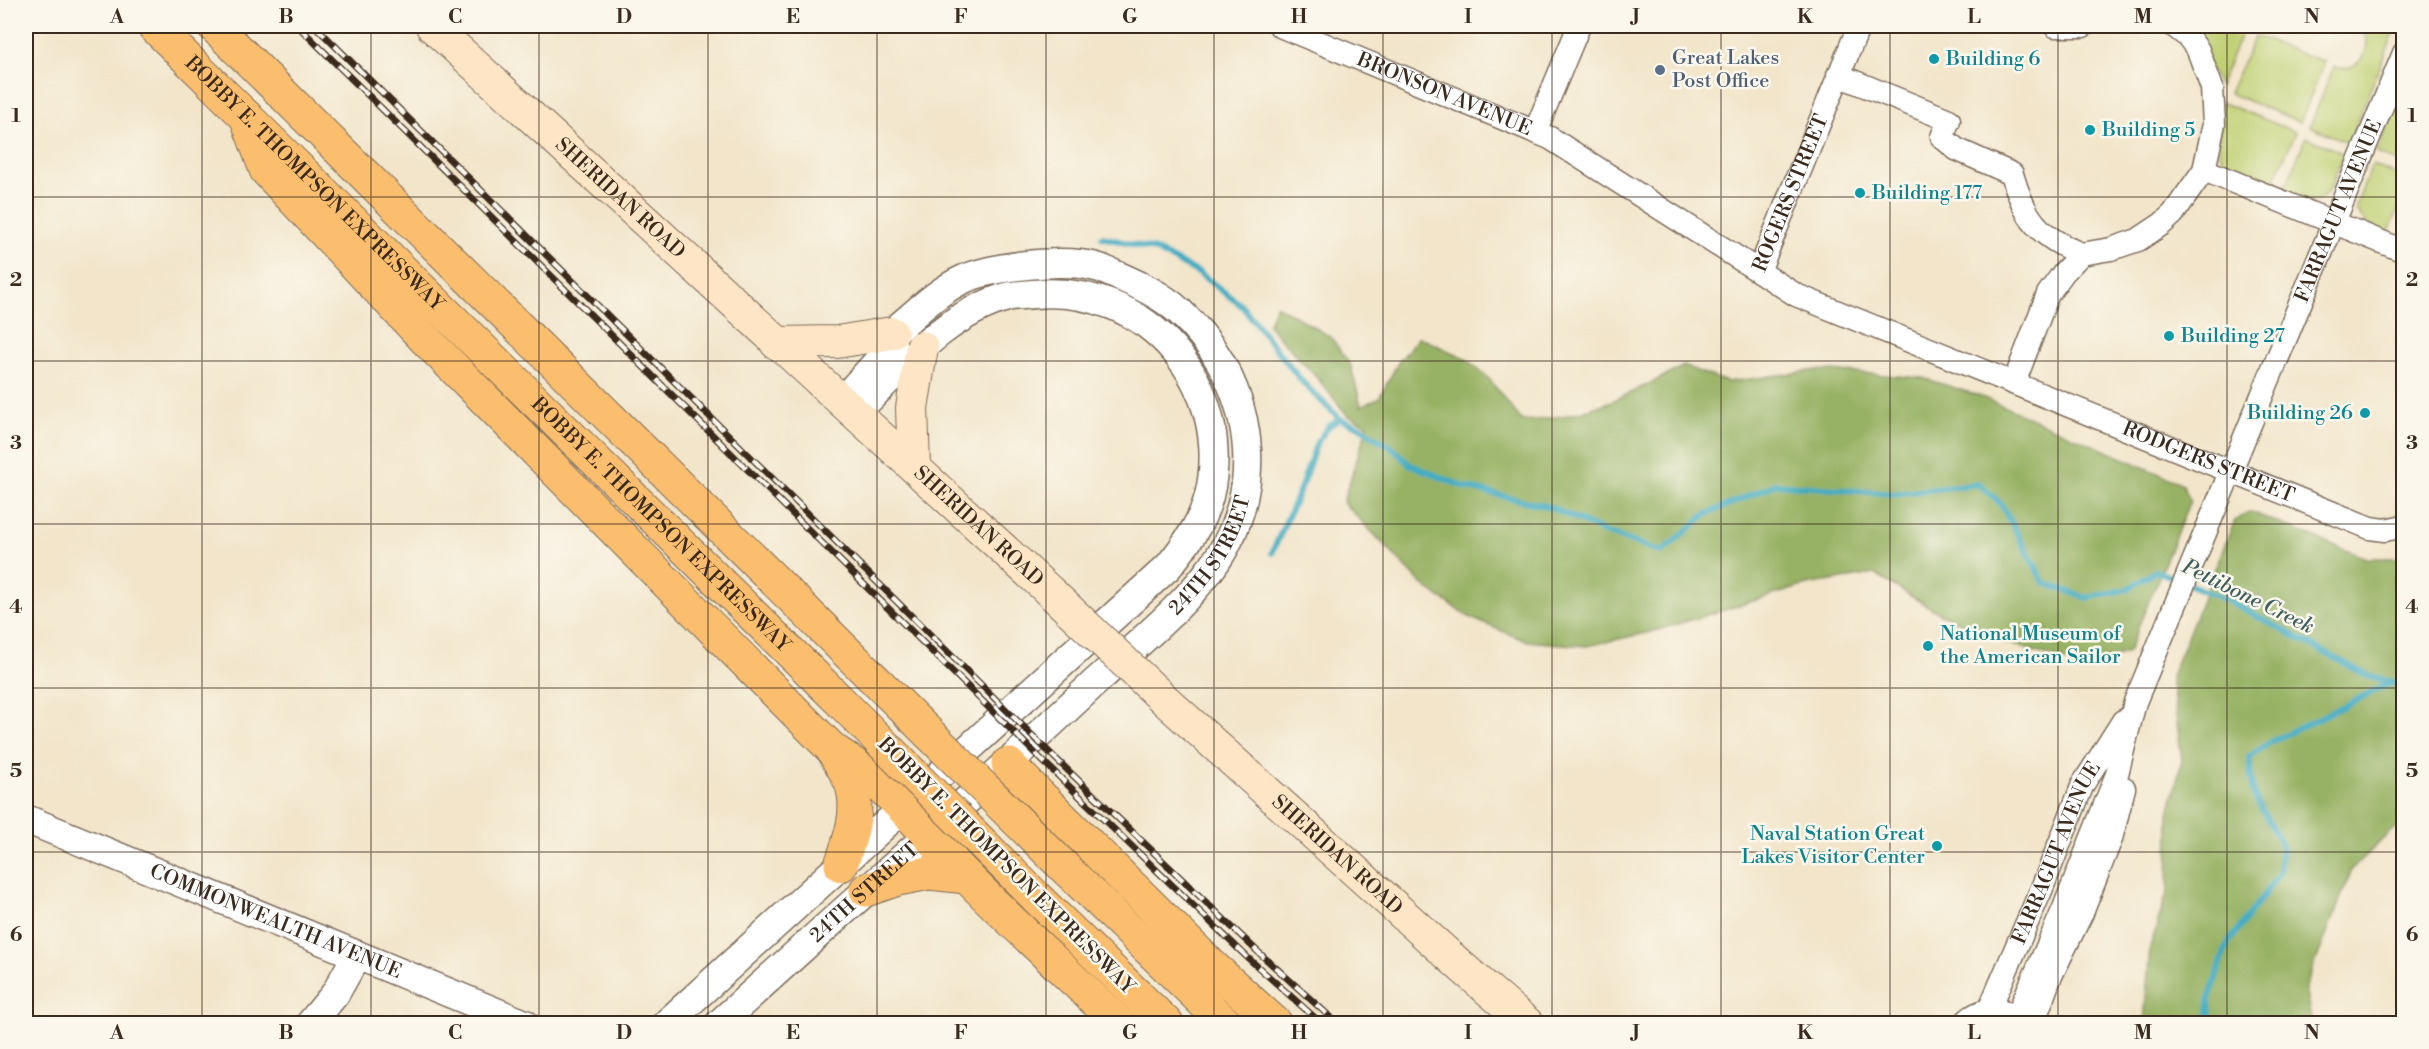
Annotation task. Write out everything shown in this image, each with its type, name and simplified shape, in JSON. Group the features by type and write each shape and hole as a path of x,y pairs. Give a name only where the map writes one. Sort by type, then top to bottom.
{"highway":[{"name":"BOBBY E. THOMPSON EXPRESSWAY","path":"154,26 1039,900 1167,1023"},
{"name":"BOBBY E. THOMPSON EXPRESSWAY","path":"214,26 1068,871 1226,1023"},
{"path":"246,116 266,170 425,339 833,750 850,760 903,810 968,877 1120,1023"},
{"path":"833,750 851,784 854,807 854,826 841,865"},
{"path":"1008,764 1211,965 1276,1023"},
{"path":"866,890 898,879 929,873 968,877"}],"main road":[{"name":"SHERIDAN ROAD","path":"432,26 776,343 914,466 1166,701 1464,969 1528,1023"},
{"path":"776,343 837,342 892,333"},
{"path":"914,466 912,408 922,347"}],"street":[{"name":"BRONSON AVENUE","path":"1280,26 1535,132 1579,26"},
{"name":"ROGERS STREET","path":"1859,26 1760,271 1796,295 2014,382"},
{"path":"2055,26 2083,26"},
{"path":"1838,75 1949,120 1942,137 1956,149 2012,174 2023,204 2041,232 2056,243 2081,254 2111,249 2146,235 2173,214 2204,170 2214,124 2212,88 2198,50 2188,37 2174,26"},
{"name":"FARRAGUT AVENUE","path":"1989,1010 2084,784 2135,702 2403,53"},
{"path":"1535,132 1550,138 1760,271"},
{"path":"2204,170 2403,251"},
{"path":"2014,382 2048,294 2081,254"},
{"name":"24TH STREET","path":"719,1023 927,834 1008,764 1194,589 1227,544 1236,523 1248,476 1247,433 1233,387 1211,346 1179,310 1150,291 1095,266 1048,263 1000,269 964,279 932,300 892,333 892,346 848,407"},
{"name":"24TH STREET","path":"666,1023 1168,567 1187,544 1208,498 1214,451 1204,402 1188,368 1162,336 1142,320 1106,301 1049,292 1008,297 981,307 947,326 848,407"},
{"name":"RODGERS STREET","path":"2014,382 2370,528 2385,530 2403,526"},
{"name":"FARRAGUT AVENUE","path":"2024,1022 2062,913 2117,774 2135,702"},
{"name":"COMMONWEALTH AVENUE","path":"26,819 525,1023"},
{"path":"310,1023 335,994 357,955"},
{"path":"1964,1023 1978,1012 1989,1010 2001,1010 2024,1022"}],"green space":[{"path":"2189,26 2236,26 2243,30 2219,86"},
{"path":"2359,26 2397,26 2349,141 2344,141 2310,126 2334,67 2354,65 2363,57 2367,38"},
{"path":"2255,36 2325,62 2300,122 2229,93"},
{"path":"2403,89 2403,164 2377,153"},
{"path":"2221,102 2296,132 2272,185 2228,165 2222,158 2219,150"},
{"path":"2306,137 2344,154 2329,189 2321,199 2316,201 2304,199 2284,190"},
{"path":"2372,165 2403,177 2403,198 2388,234 2367,224 2356,211"},
{"path":"1276,305 1331,337 1351,366 1361,406 1379,398 1398,363 1419,337 1466,359 1489,379 1522,421 1566,416 1586,410 1625,395 1684,366 1727,382 1818,370 1923,378 1977,395 2183,484 2190,501 2128,652 2084,667 2002,641 1941,614 1874,574 1806,585 1655,631 1587,646 1526,641 1471,618 1426,588 1343,502 1368,425 1347,415 1318,379 1268,325"},
{"path":"2251,512 2366,558 2403,558 2403,820 2352,869 2305,989 2312,1023 2144,1023 2150,948 2168,890 2169,813 2182,760 2171,676 2235,520"}],"waterway":[{"name":"Pettibone Creek","path":"1102,237 1155,250 1199,273 1242,306 1304,384 1340,419 1358,426 1394,449 1409,464 1464,487 1550,507 1604,532 1662,552 1705,515 1776,484 1893,494 1979,484 2001,504 2044,583 2087,598 2128,589 2156,571 2229,601 2370,677 2404,685"},
{"path":"1272,553 1301,487 1317,442 1329,426 1340,419"},
{"name":"Pettibone Creek","path":"2210,1024 2209,999 2227,945 2279,874 2282,845 2253,794 2249,757 2272,741 2393,682"}],"railway":[{"path":"298,26 1046,764 1248,958 1322,1024"},
{"path":"315,26 1055,758 1256,950 1338,1024"}],"place":[{"name":"Building 6","path":"1934,59"},
{"name":"Great Lakes Post Office","path":"1660,70"},
{"name":"Building 5","path":"2090,130"},
{"name":"Building 177","path":"1860,193"},
{"name":"Building 27","path":"2169,336"},
{"name":"Building 26","path":"2365,413"},
{"name":"National Museum of the American Sailor","path":"1928,646"},
{"name":"Naval Station Great Lakes Visitor Center","path":"1937,846"}]}
